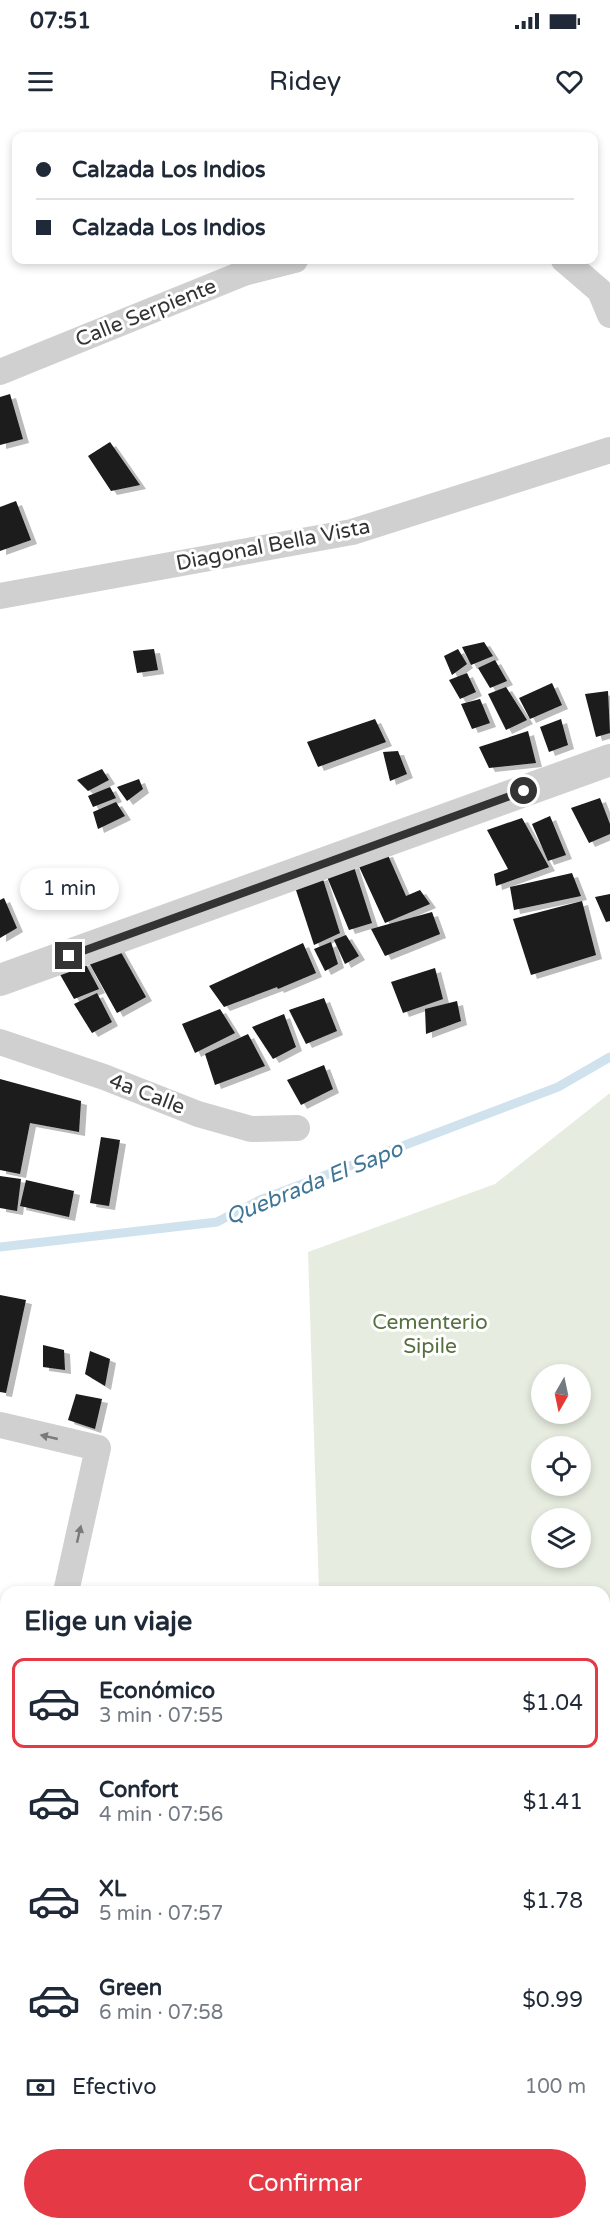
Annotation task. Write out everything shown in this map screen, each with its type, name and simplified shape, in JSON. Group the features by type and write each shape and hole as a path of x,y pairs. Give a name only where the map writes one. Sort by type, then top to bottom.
{"street":[{"name":"Calle Serpiente","path":"0,372 244,273 279,264"},
{"path":"569,264 600,291 610,315"},
{"name":"Diagonal Bella Vista","path":"0,596 352,532 610,450"},
{"path":"0,980 610,760"},
{"name":"4a Calle","path":"0,1042 104,1077 209,1117 251,1129 297,1128"},
{"path":"0,1425 98,1448 67,1586"}],"green space":[{"name":"Cementerio Sipile","path":"610,1093 610,1586 319,1586 308,1252 495,1184"}],"building":[{"path":"10,394 23,439 0,445 0,397"},
{"path":"110,442 140,485 111,491 88,456"},
{"path":"16,501 31,540 0,551 0,507"},
{"path":"484,642 493,656 471,665 462,647"},
{"path":"154,649 158,670 137,673 133,651"},
{"path":"458,649 467,664 452,675 444,656"},
{"path":"495,660 507,681 490,688 478,668"},
{"path":"467,673 476,692 460,699 449,680"},
{"path":"552,683 562,705 530,719 519,698"},
{"path":"506,687 527,720 506,730 488,694"},
{"path":"608,691 610,733 596,737 585,694"},
{"path":"480,699 490,723 472,729 461,704"},
{"path":"375,719 386,742 318,767 307,742"},
{"path":"561,719 568,745 549,752 540,727"},
{"path":"528,731 536,763 489,768 479,747"},
{"path":"398,751 407,774 390,781 383,752"},
{"path":"102,769 109,780 88,791 77,780"},
{"path":"139,779 143,789 127,801 117,787"},
{"path":"110,787 116,798 93,807 88,796"},
{"path":"600,798 610,824 610,834 589,843 571,808"},
{"path":"116,802 125,816 98,829 93,812"},
{"path":"550,816 566,855 548,861 532,824"},
{"path":"522,818 549,867 496,886 494,874 508,869 487,830"},
{"path":"387,853 406,896 420,890 430,904 385,923 356,860"},
{"path":"353,864 372,923 349,930 325,872"},
{"path":"572,873 581,896 514,910 510,887"},
{"path":"322,876 340,933 314,945 294,884"},
{"path":"610,894 610,921 606,922 595,897"},
{"path":"4,898 17,928 0,938 0,900"},
{"path":"582,901 596,955 531,975 513,919"},
{"path":"432,912 440,934 385,956 371,929"},
{"path":"346,935 359,956 345,964 334,940"},
{"path":"331,942 338,964 325,971 314,949"},
{"path":"303,943 316,973 278,989 277,987 224,1007 209,986"},
{"path":"118,947 146,997 117,1013 87,959"},
{"path":"84,961 99,989 74,999 58,971"},
{"path":"435,968 443,999 403,1013 391,982"},
{"path":"97,993 112,1022 92,1033 74,1004"},
{"path":"324,998 337,1031 306,1044 289,1010"},
{"path":"457,1001 461,1021 426,1034 425,1009"},
{"path":"220,1009 235,1033 195,1053 182,1024"},
{"path":"284,1014 296,1047 273,1059 252,1027"},
{"path":"248,1034 265,1066 215,1085 205,1054"},
{"path":"324,1065 333,1089 301,1105 287,1080"},
{"path":"0,1079 81,1101 79,1132 30,1123 20,1174 0,1170"},
{"path":"101,1137 120,1140 109,1206 90,1203"},
{"path":"0,1176 21,1179 17,1211 0,1208"},
{"path":"26,1180 74,1191 69,1217 20,1206"},
{"path":"0,1295 26,1300 6,1393 0,1392"},
{"path":"43,1345 64,1350 65,1370 43,1367"},
{"path":"90,1351 110,1359 105,1386 85,1374"},
{"path":"76,1394 102,1399 95,1429 68,1420"}],"waterway":[{"name":"Quebrada El Sapo","path":"0,1247 217,1222 260,1200 558,1087 610,1057"}],"route":[{"path":"69,956 524,791"}]}
